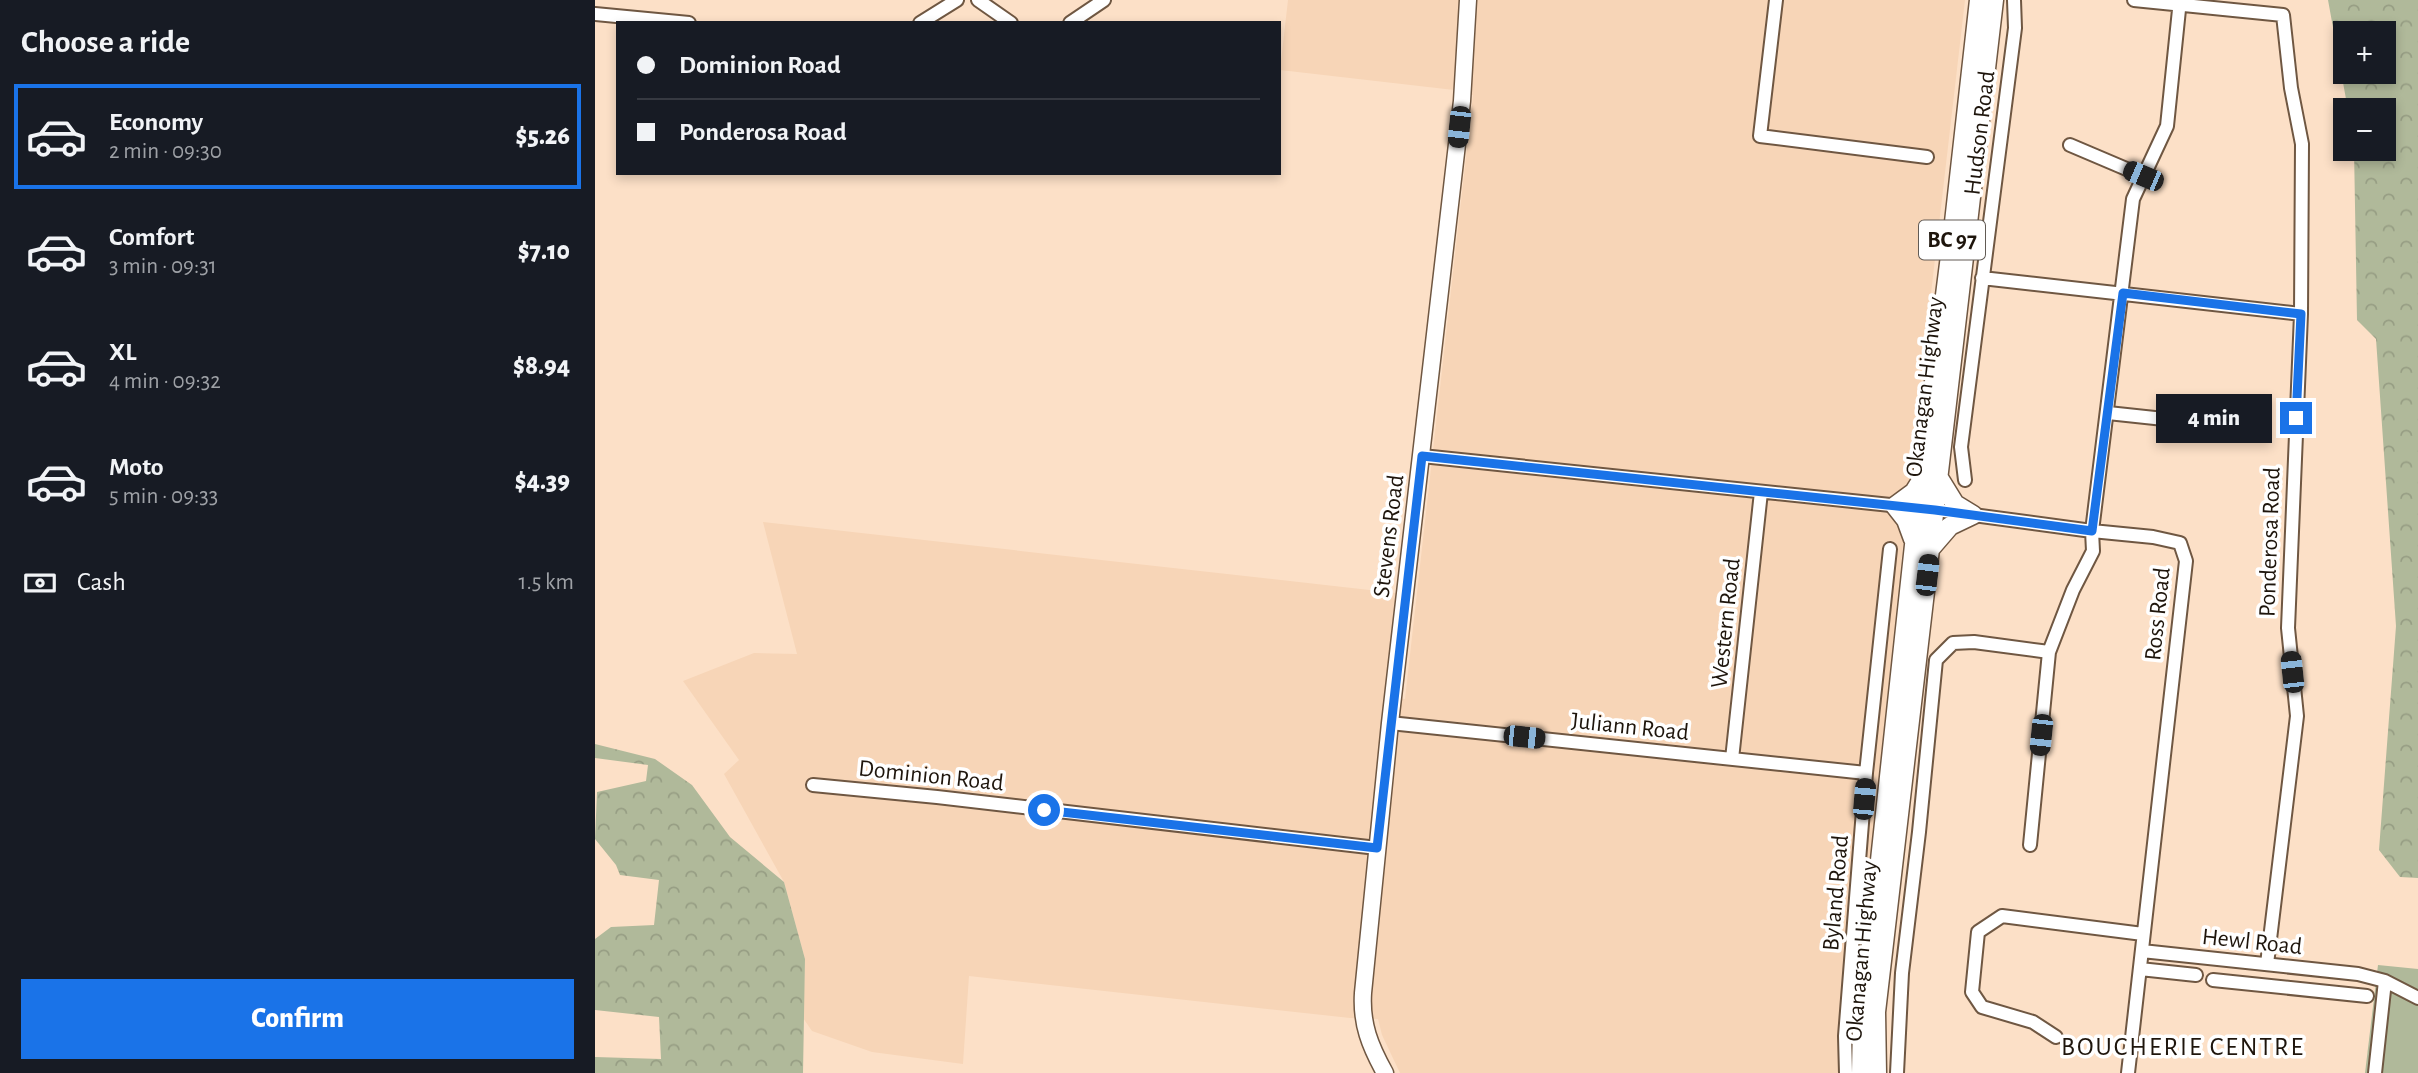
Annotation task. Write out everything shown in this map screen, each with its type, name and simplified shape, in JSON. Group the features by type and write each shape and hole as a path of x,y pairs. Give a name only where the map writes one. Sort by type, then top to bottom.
{"highway":[{"name":"Okanagan Highway","path":"1930,479 1952,240 1979,0"},
{"name":"Okanagan Highway","path":"1877,1073 1877,1012 1926,509 1994,0"},
{"path":"1930,479 1955,504 1973,515 1950,526 1922,546 1895,506 1930,479"},
{"name":"Okanagan Highway","path":"1861,1073 1862,1027 1922,546"}],"main road":[{"name":"Stevens Road","path":"1385,1073 1364,1029 1361,1012 1390,723 1462,101 1468,0"}],"street":[{"path":"923,21 957,0"},
{"path":"978,0 1008,21"},
{"path":"1073,21 1104,0"},
{"path":"1776,0 1760,136 1927,157"},
{"name":"Hudson Road","path":"1965,480 1961,447 2015,28 2014,0"},
{"path":"2029,845 2049,652 2073,590 2092,551 2092,531 2133,199 2167,126 2180,3 2134,0"},
{"name":"Ponderosa Road","path":"2180,3 2283,15 2291,88 2302,144 2301,314 2288,628 2297,716 2270,965 2274,987"},
{"path":"595,14 668,21"},
{"path":"2070,145 2143,176"},
{"path":"1982,278 2301,314"},
{"path":"2108,413 2164,419"},
{"name":"Ross Road","path":"1422,456 1926,509 2153,537 2180,543 2186,561 2128,1073"},
{"name":"Western Road","path":"1732,759 1761,492"},
{"name":"Byland Road","path":"1846,1073 1845,1036 1866,773 1890,549"},
{"path":"1902,1073 1902,973 1936,660 1952,643 1975,642 2049,652"},
{"name":"Juliann Road","path":"1390,723 1866,773"},
{"name":"Dominion Road","path":"813,785 1377,848"},
{"path":"2056,1037 2033,1022 1982,1007 1972,992 1978,932 2002,916 2143,934"},
{"name":"Hewl Road","path":"2142,951 2358,974 2385,981 2418,998"},
{"name":"Hewl Road","path":"2140,969 2196,975"},
{"name":"Hewl Road","path":"2213,980 2367,996"},
{"path":"2375,1073 2385,981"}],"shaded area":[{"path":"1288,0 1965,0 1913,449 1852,1035 1852,1073 1400,1073 1382,1035 1378,1019 969,976 963,1064 872,1052 812,1031 803,1018 805,959 784,882 724,774 739,760 683,681 754,653 797,654 763,522 1396,593 1385,696 1405,699 1473,95 1454,90 1281,70"}],"green space":[{"path":"2328,0 2418,0 2418,878 2400,877 2379,850 2396,626 2376,339 2357,320 2354,161 2396,161 2396,98 2346,98 2343,84 2396,84 2396,21 2333,21 2333,28"},
{"path":"595,744 655,759 692,785 730,837 784,882 805,959 803,1073 595,1073 595,1057 661,1059 659,1017 595,1010 595,939 611,927 654,925 659,880 620,875 616,865 595,839 597,792 646,781 648,765 595,758"},
{"path":"2378,965 2418,969 2418,1073 2365,1073"}],"district":[{"name":"BOUCHERIE CENTRE","path":"2183,1047"}],"route":[{"path":"1044,810 1377,848 1422,456 1935,510 2092,531 2123,293 2301,314 2296,418"}]}
